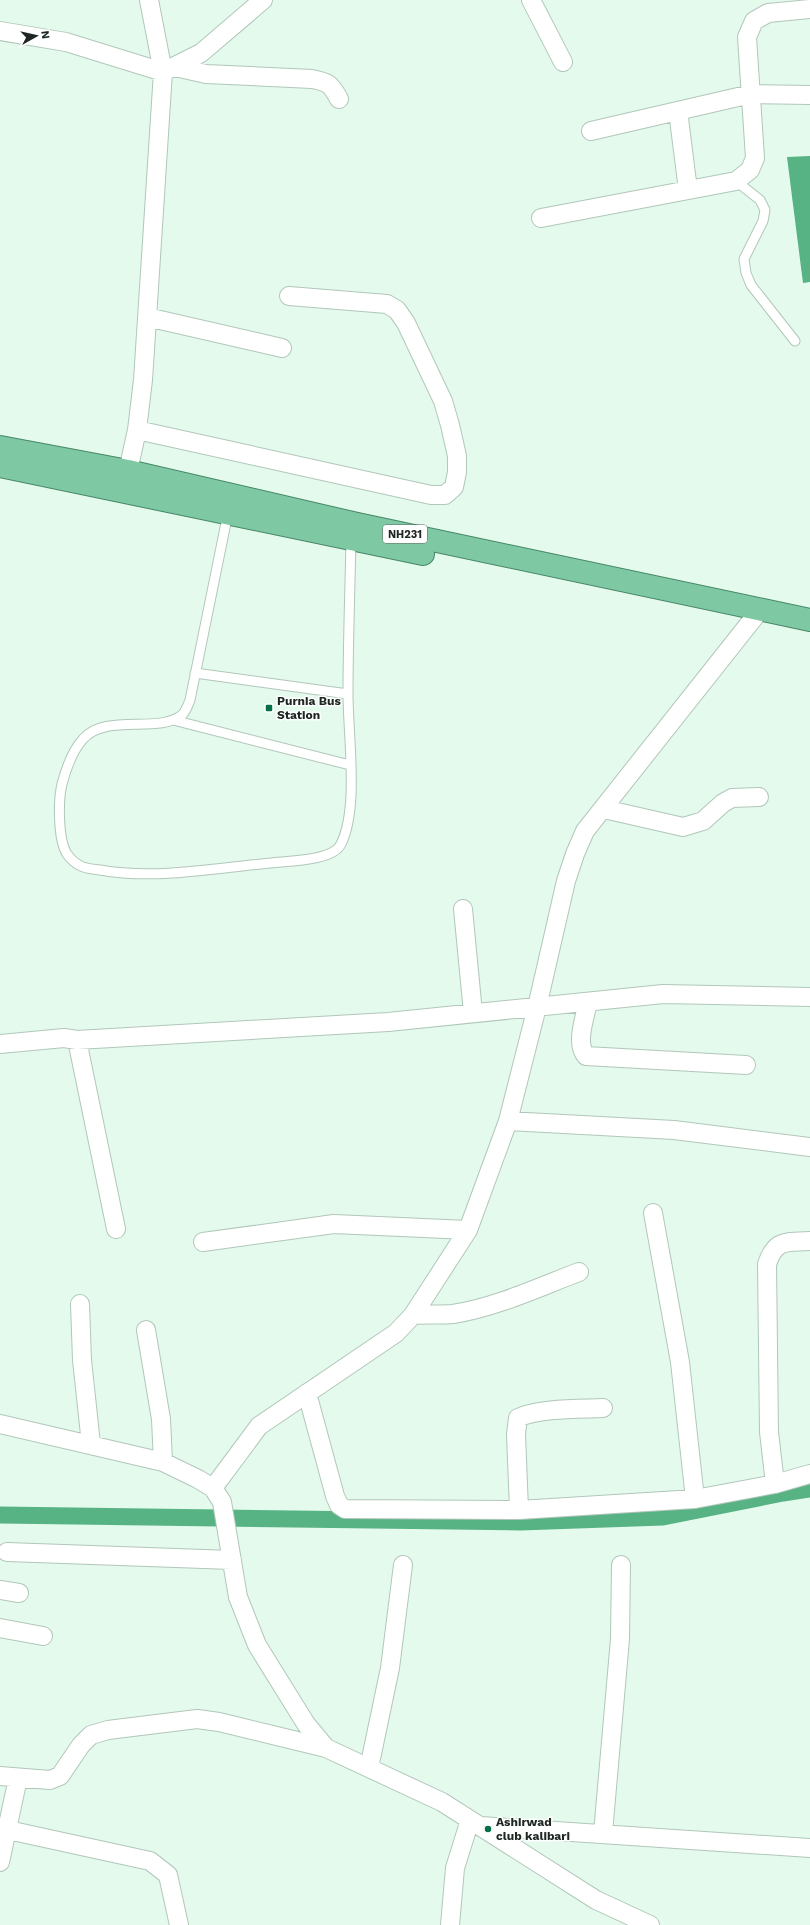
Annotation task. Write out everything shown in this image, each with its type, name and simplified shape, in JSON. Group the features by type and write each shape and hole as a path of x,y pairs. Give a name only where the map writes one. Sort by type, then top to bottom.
{"highway":[{"name":"NH231","path":"0,447 128,471 351,539 756,615 810,620"},
{"name":"NH231","path":"0,466 357,524 756,615 810,634"}],"street":[{"path":"128,471 137,430 169,70 149,0"},
{"path":"169,70 201,53 263,0"},
{"path":"531,0 563,62"},
{"path":"541,218 736,181 750,170 755,158 747,37 754,21 768,13 810,9"},
{"path":"0,31 66,42 169,70 206,74 312,79 323,81 332,86 339,99"},
{"path":"591,131 751,94 810,95"},
{"path":"678,111 688,190"},
{"path":"137,430 431,496 445,495 454,487 457,472 457,456 450,425 443,401 406,323 397,310 387,304 289,296"},
{"path":"147,317 282,348"},
{"path":"217,1495 259,1426 396,1333 413,1315 468,1230 508,1121 537,1007 566,882 575,854 586,831 756,615"},
{"path":"604,809 683,827 703,821 723,803 732,798 759,797"},
{"path":"463,909 473,1013"},
{"path":"0,1044 64,1038 77,1040 388,1022 663,994 810,997"},
{"path":"588,1002 581,1042 581,1051 586,1056 746,1065"},
{"path":"77,1040 116,1229"},
{"path":"508,1121 674,1130 810,1147"},
{"path":"653,1213 680,1362 695,1499"},
{"path":"203,1242 334,1224 468,1230"},
{"path":"774,1484 768,1432 767,1264 772,1250 782,1243 810,1241"},
{"path":"413,1315 453,1314 482,1307 508,1299 579,1272"},
{"path":"80,1304 82,1360 90,1444"},
{"path":"146,1330 161,1419 163,1462"},
{"path":"307,1393 335,1496 339,1505 345,1509 519,1510 695,1499 774,1484 810,1474"},
{"path":"519,1510 516,1434 518,1418 525,1414 540,1412 603,1408"},
{"path":"0,1424 163,1462 198,1479 217,1495 228,1533 238,1597 257,1645 306,1724 326,1748"},
{"path":"7,1552 232,1560"},
{"path":"369,1768 390,1668 403,1565"},
{"path":"603,1833 620,1638 621,1565"},
{"path":"0,1590 19,1593"},
{"path":"0,1628 43,1636"},
{"path":"0,1776 50,1780 60,1776 81,1745 91,1735 108,1730 198,1719 219,1722 326,1748 442,1802 596,1900 650,1925"},
{"path":"0,1862 18,1778"},
{"path":"474,1823 810,1848"},
{"path":"450,1925 455,1868 474,1823"},
{"path":"8,1830 150,1861 168,1875 179,1925"}],"lane":[{"path":"736,181 760,200 765,210 763,221 744,259 746,273 751,284 795,341"},
{"path":"173,720 184,713 190,700 230,503"},
{"path":"350,765 173,720 96,729 83,738 68,765 61,788 60,809 62,842 68,855 81,867 114,872 179,872 307,859 328,854 340,847 347,831 351,808 350,765 348,694 351,539"},
{"path":"195,673 348,694"}],"shaded area":[{"path":"810,156 810,282 803,283 787,157"}],"waterway":[{"path":"0,1515 520,1522 663,1517 810,1489"}],"place":[{"name":"Purnia Bus Station","path":"269,708"},
{"name":"Ashirwad club kalibari","path":"488,1829"}]}
